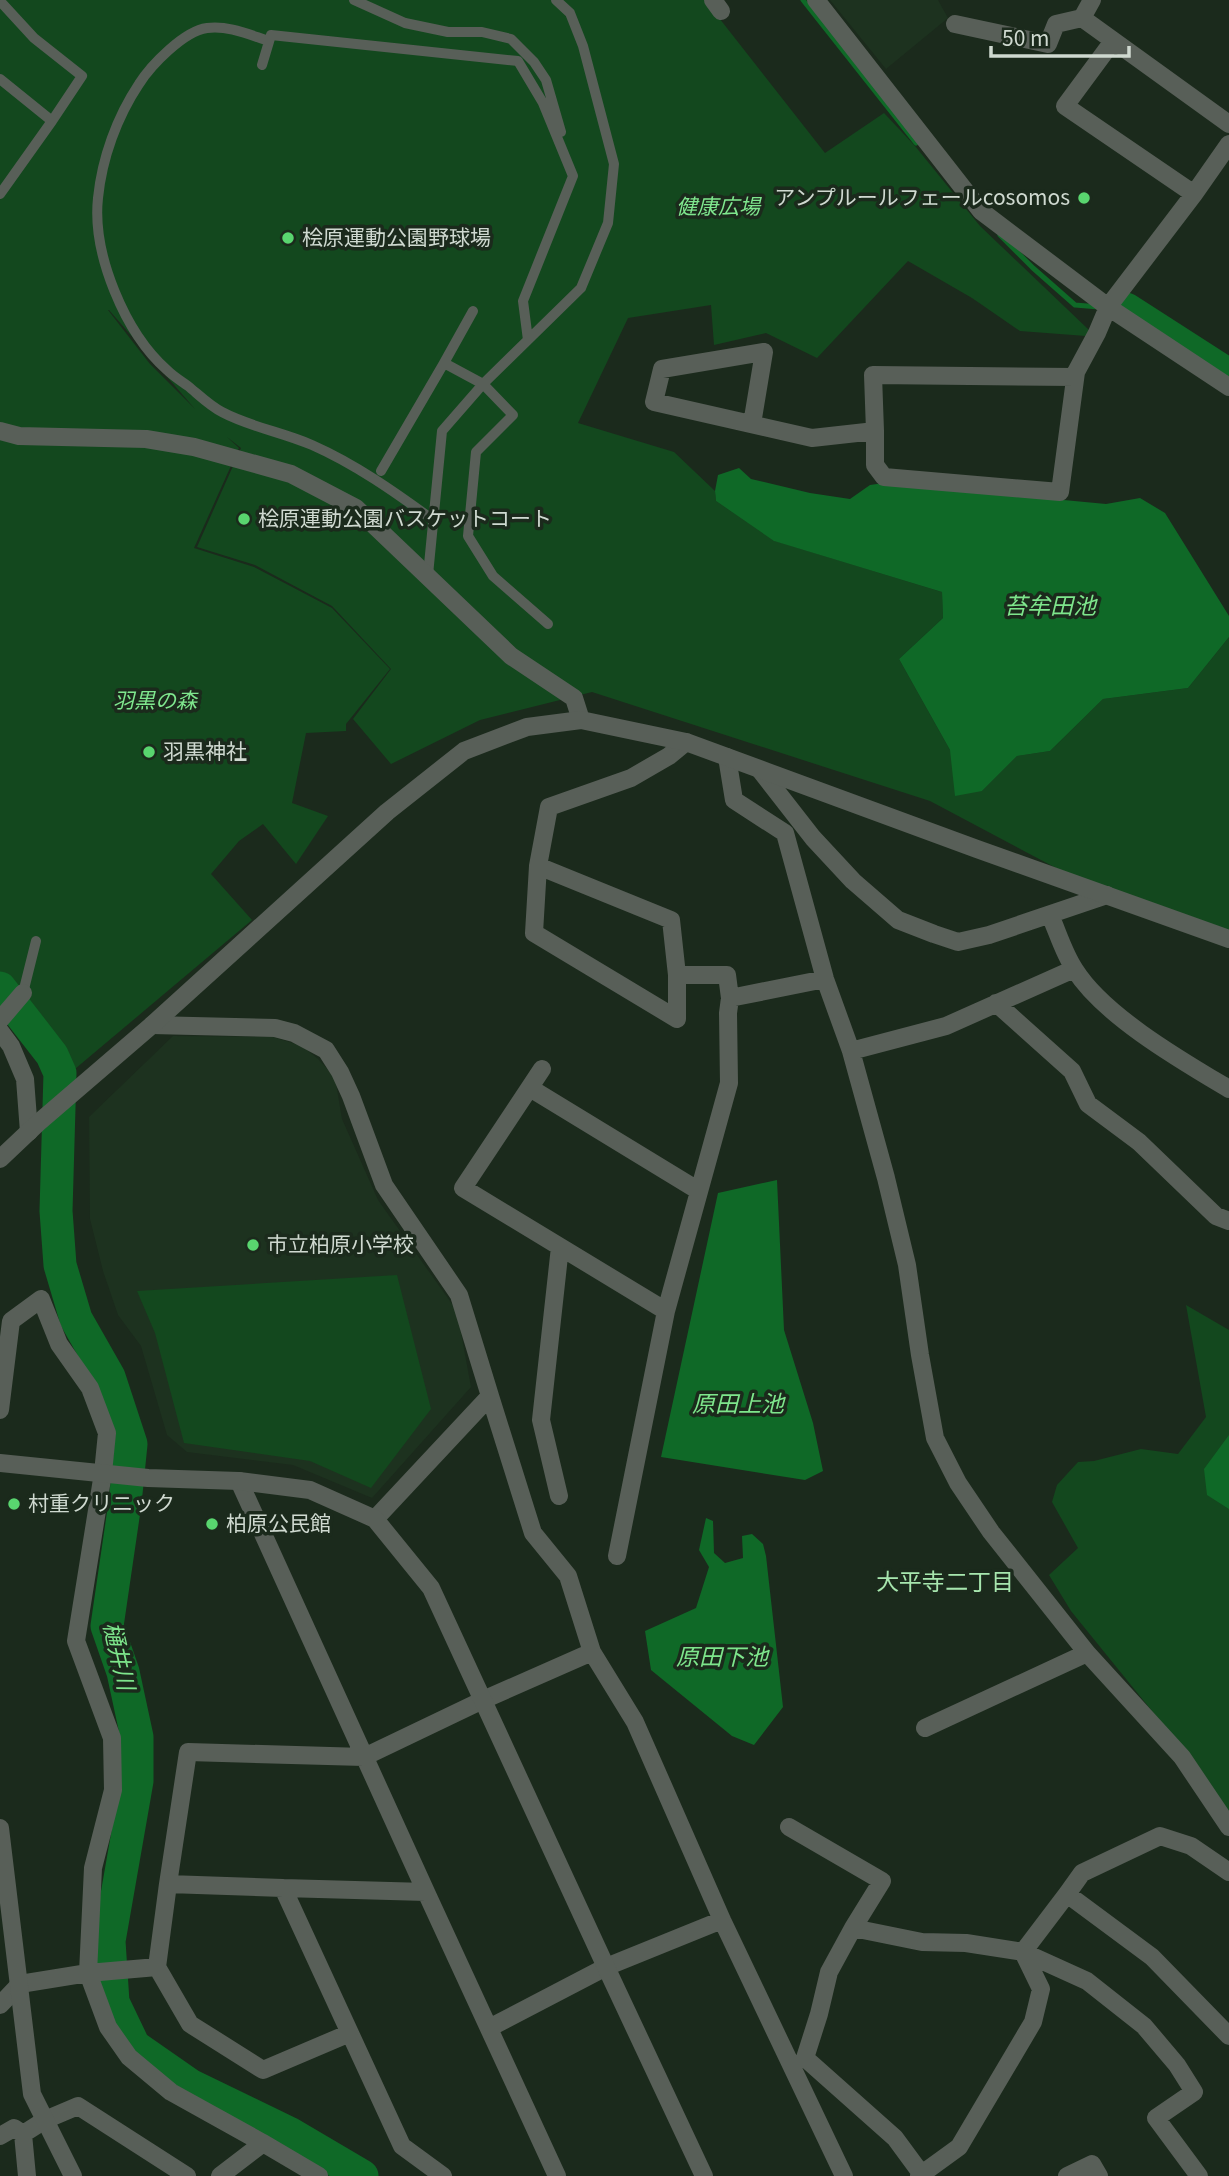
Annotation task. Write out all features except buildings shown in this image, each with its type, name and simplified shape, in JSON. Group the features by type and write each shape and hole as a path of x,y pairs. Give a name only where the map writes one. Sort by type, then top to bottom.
{"street":[{"path":"816,0 981,211 1108,307 1229,387"},
{"path":"1083,18 1092,0"},
{"path":"955,24 1048,44 1056,24 1083,18 1229,124"},
{"path":"1114,41 1065,106 1194,194"},
{"path":"1075,377 873,375 875,465 884,477 1060,492 1075,377 1108,307 1229,144"},
{"path":"752,424 764,352 662,369 654,402 812,438 875,431"},
{"path":"0,431 19,436 146,439 194,447 291,474 356,508 511,656 573,698 582,719"},
{"path":"0,1158 152,1025 387,812 464,751 527,727 582,719 686,742 1229,939"},
{"path":"538,866 671,920 677,975 677,1019 534,933 538,866 549,807 632,778 669,756 686,742"},
{"path":"727,757 734,800 785,833 825,979 850,1051 886,1178 907,1265 935,1438 958,1483 991,1532 1087,1653 1182,1757 1229,1827"},
{"path":"760,770 813,838 853,881 898,920 958,942 989,935 1107,895"},
{"path":"1050,915 1074,969 1092,990 1152,1041 1229,1089"},
{"path":"850,1051 946,1026 1074,969"},
{"path":"617,1556 666,1311 729,1083 730,998 727,975 677,975"},
{"path":"730,998 825,979"},
{"path":"23,993 1,1023 25,1079 34,1127"},
{"path":"996,1003 1072,1071 1088,1104 1139,1142 1216,1216 1229,1221"},
{"path":"152,1025 275,1028 294,1033 326,1050 340,1072 384,1185 459,1295 533,1534 568,1576 592,1653 635,1722 722,1920 844,2176"},
{"path":"542,1069 463,1188 666,1311"},
{"path":"530,1088 699,1191"},
{"path":"559,1247 541,1420 559,1496"},
{"path":"0,1410 11,1321 41,1298 58,1344 90,1388 107,1433 107,1474 76,1641 112,1738 113,1790 93,1868 94,1973 108,2027 129,2057 171,2092 319,2176"},
{"path":"375,1519 490,1396"},
{"path":"0,1463 148,1478 239,1481 310,1490 375,1519 431,1588 704,2176"},
{"path":"239,1481 557,2176"},
{"path":"350,2033 263,2070 190,2024 157,1967 187,1752 364,1757 483,1700 592,1653"},
{"path":"925,1728 1087,1653"},
{"path":"789,1827 882,1881 829,1972 805,2058 895,2138 921,2176 959,2147 1033,2022 1041,1989 1023,1952"},
{"path":"0,1828 32,2094 73,2176"},
{"path":"1023,1952 1082,1873 1160,1836 1191,1846 1229,1872"},
{"path":"168,1884 426,1892"},
{"path":"283,1888 402,2146 443,2176"},
{"path":"1067,1894 1152,1958 1229,2036"},
{"path":"489,2028 606,1968 722,1920"},
{"path":"853,1928 922,1942 966,1942 1023,1952 1087,1981 1144,2026 1177,2065 1194,2092 1156,2118 1199,2176"},
{"path":"0,2005 20,1984 157,1967"},
{"path":"23,2134 45,2120 78,2106 187,2176"},
{"path":"0,2136 14,2128 23,2134"},
{"path":"23,2134 27,2176"},
{"path":"220,2176 263,2143"},
{"path":"1067,2176 1092,2164 1099,2176"}],"lane":[{"path":"354,0 405,23 448,32 482,32 512,39 534,62 546,80 573,176 523,301 528,340"},
{"path":"428,576 442,431 483,384 581,288 608,223 614,164 583,46 570,13 556,0"},
{"path":"0,1 34,38 82,76 0,194"},
{"path":"269,41 232,29 206,28 183,39 156,62 141,80 124,107 108,151 98,199 100,245 108,276 142,343 167,370 220,411 254,426 310,444 352,466 433,520"},
{"path":"262,65 271,35 518,61 542,103 573,176"},
{"path":"0,79 52,121"},
{"path":"381,471 473,311"},
{"path":"444,363 483,384 513,415 476,452 468,536 493,576 548,624"},
{"path":"23,993 36,941"}],"shaded area":[{"path":"830,0 938,0 948,18 886,69"},
{"name":"市立柏原小学校","path":"173,1036 273,1037 302,1046 318,1059 335,1077 342,1119 378,1200 457,1311 471,1387 372,1498 293,1465 187,1452 167,1435 141,1346 118,1315 90,1219 89,1117"}],"green space":[{"path":"0,0 705,0 825,153 884,113 915,146 980,226 1089,330 1086,336 1020,331 972,298 908,261 817,358 766,333 714,345 711,305 628,318 578,423 674,452 715,491 716,501 775,541 942,592 943,618 899,659 950,750 982,791 1017,756 1050,751 1103,699 1188,688 1229,637 1229,946 1107,895 930,801 592,692 480,720 391,764 353,719 391,669 332,606 255,565 197,547 241,448 227,437 239,448 194,548 254,567 332,608 390,669 346,724 346,731 306,733 292,803 328,816 296,864 263,824 239,841 211,874 252,920 69,1074 62,1047 0,974","holes":["109,310 195,409 150,364"]},
{"path":"397,1275 431,1409 371,1488 310,1461 184,1443 155,1333 137,1291"},
{"path":"1186,1305 1229,1330 1229,1815 1186,1753 1071,1611 1049,1575 1078,1548 1052,1502 1057,1485 1078,1462 1094,1461 1141,1449 1178,1454 1206,1417"}],"water":[{"name":"苔牟田池","path":"739,468 751,479 850,499 870,485 884,483 1106,504 1140,498 1165,513 1229,616 1229,637 1188,688 1103,699 1050,751 1017,756 982,791 955,796 950,750 899,659 943,618 942,592 774,541 716,501 718,475"},
{"name":"原田上池","path":"777,1180 784,1330 813,1423 823,1471 805,1480 661,1457 718,1193"},
{"path":"1229,1435 1229,1509 1207,1495 1204,1469"},
{"name":"原田下池","path":"706,1518 713,1521 714,1553 725,1563 743,1558 742,1536 752,1534 763,1544 766,1556 783,1707 754,1745 732,1736 651,1670 645,1631 696,1608 709,1567 699,1550"}],"waterway":[{"path":"803,0 916,143"},
{"path":"1000,235 1075,305 1099,307"},
{"path":"1126,309 1229,375"},
{"name":"樋井川","path":"0,988 52,1055 60,1073 56,1211 60,1265 76,1319 109,1377 131,1444 107,1626 123,1672 137,1737 137,1781 109,1941 113,2002 134,2046 190,2085 289,2133 362,2176"}],"place":[{"name":"アンプルールフェールcosomos","path":"1084,198"},
{"name":"桧原運動公園野球場","path":"288,238"},
{"name":"桧原運動公園バスケットコート","path":"244,519"},
{"name":"羽黒神社","path":"149,752"},
{"name":"市立柏原小学校","path":"253,1245"},
{"name":"村重クリニック","path":"14,1504"},
{"name":"柏原公民館","path":"212,1524"}],"district":[{"name":"大平寺二丁目","path":"945,1582"}],"park label":[{"name":"健康広場","path":"718,207"},
{"name":"羽黒の森","path":"155,701"}]}
